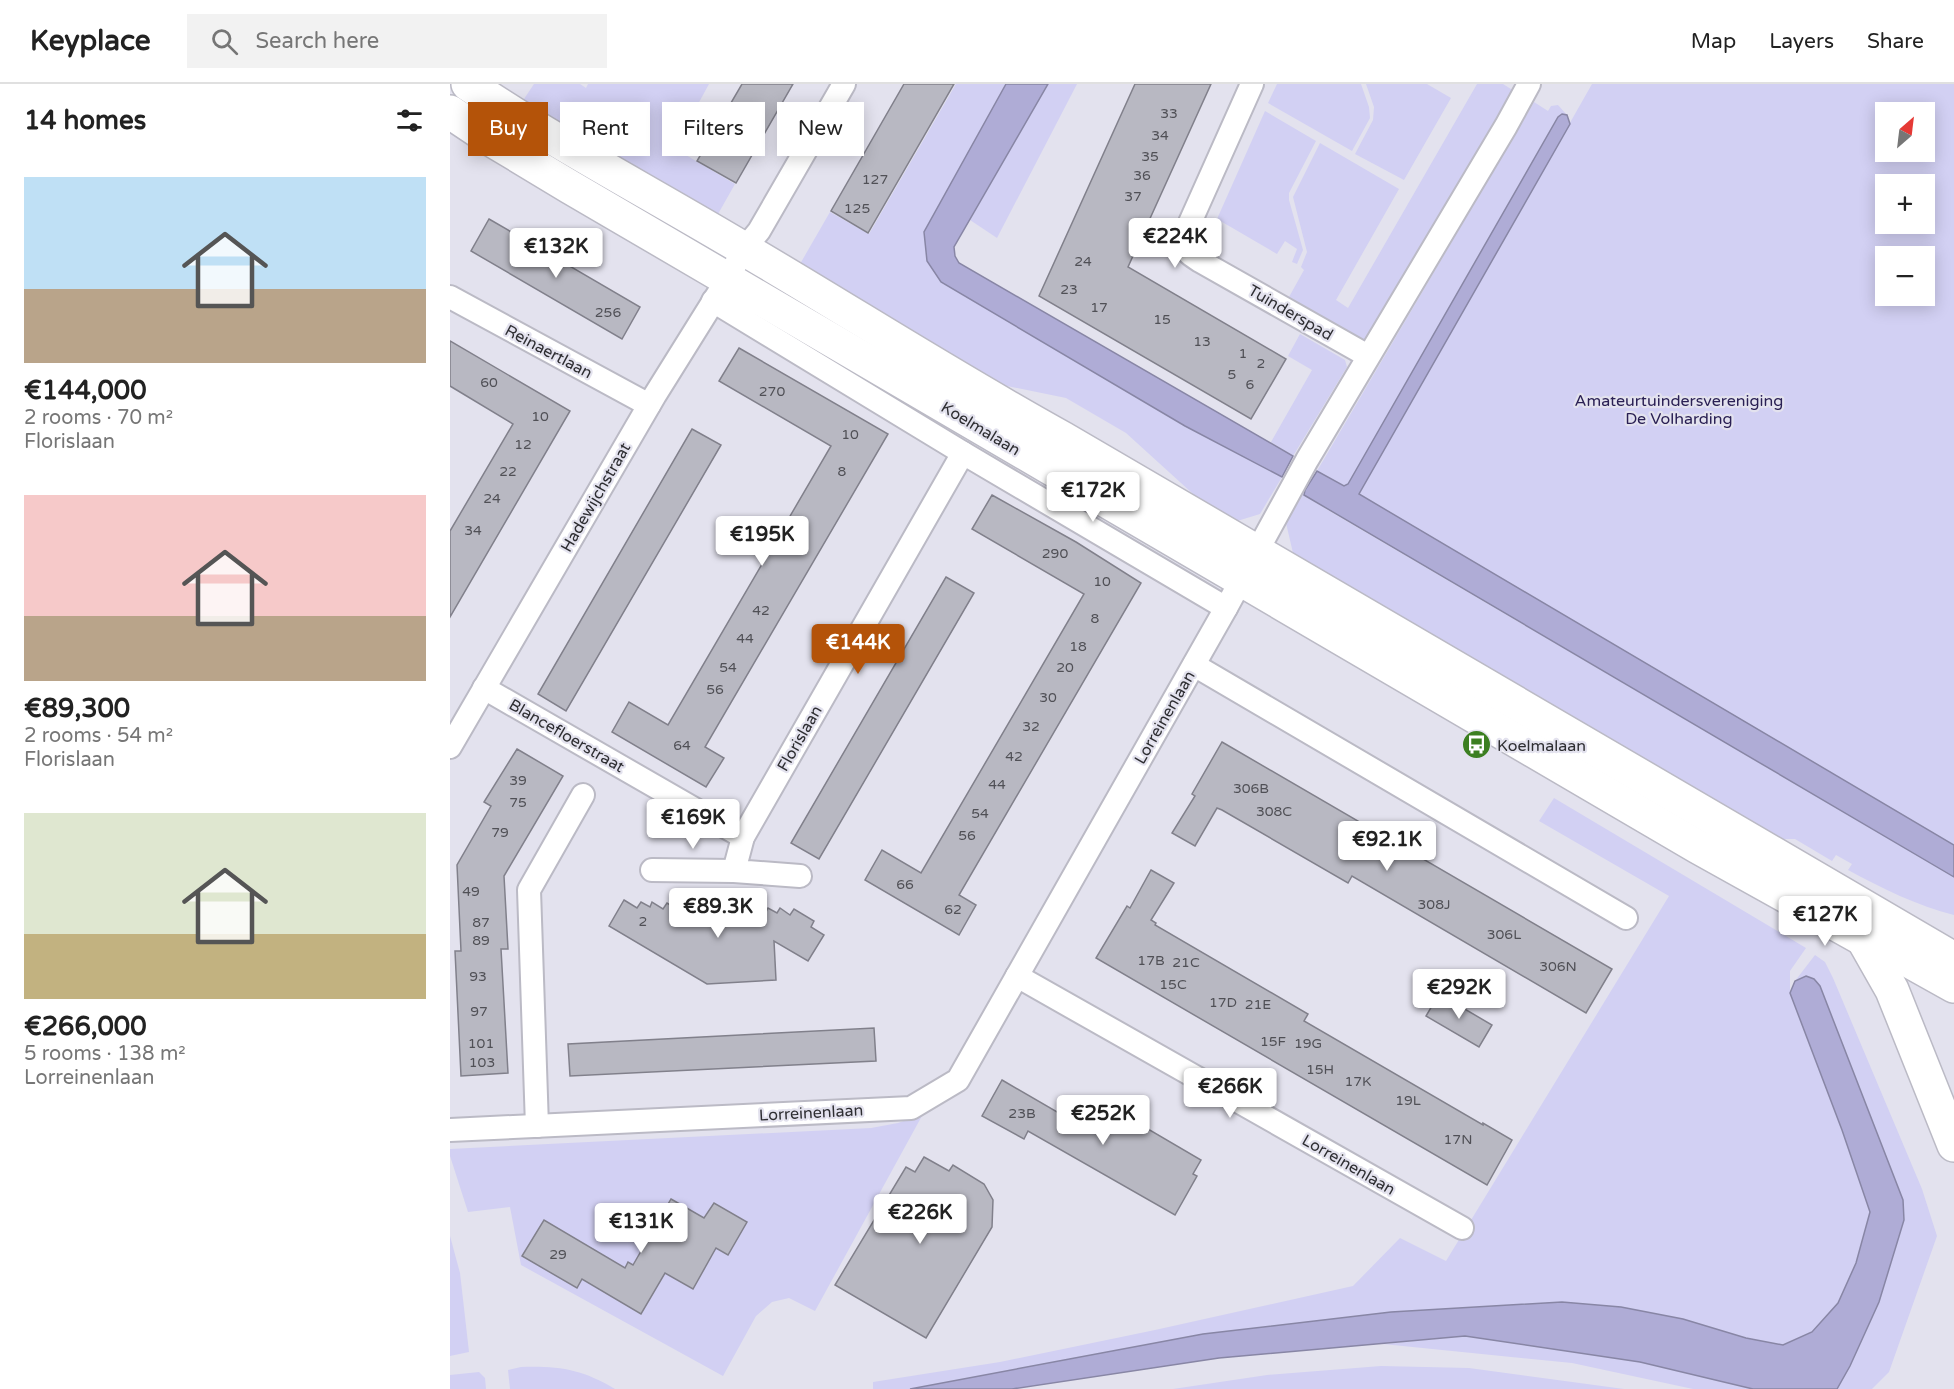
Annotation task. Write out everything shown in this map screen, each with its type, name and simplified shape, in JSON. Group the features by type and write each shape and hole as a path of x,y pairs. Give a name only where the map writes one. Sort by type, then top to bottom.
{"street":[{"name":"Koelmalaan","path":"468,84 509,112 744,249 994,400 1064,439 1250,566 1574,775 1863,939 1954,986"},
{"name":"Hadewijchstraat","path":"450,747 649,405 744,249 759,231 844,84"},
{"name":"Tuinderspad","path":"1252,84 1188,227 1182,242 1184,248 1200,261 1368,357"},
{"path":"1250,566 1307,460 1495,146 1529,84"},
{"name":"Koelmalaan","path":"450,112 492,141 570,187 963,453 1226,608"},
{"name":"Koelmalaan","path":"721,290 1250,566 1954,959"},
{"name":"Reinaertlaan","path":"450,297 649,405"},
{"name":"Florislaan","path":"734,871 743,837 963,453"},
{"name":"Lorreinenlaan","path":"450,1130 911,1108 958,1080 1250,566"},
{"path":"1194,665 1626,918"},
{"name":"Blancefloerstraat","path":"484,688 743,837"},
{"path":"537,1126 529,890 583,795"},
{"path":"652,870 734,871 800,876"},
{"path":"1863,939 1892,990 1954,1145"},
{"name":"Lorreinenlaan","path":"1017,976 1462,1228"}],"green space":[{"path":"534,84 580,84 586,88 588,84 709,84 699,102 662,102 662,156 688,156 735,184 718,214 711,214 613,156 650,156 650,102 560,102 560,125 548,117 548,102 522,102"},
{"path":"956,84 1006,84 924,232 927,261 941,282 1185,426 1282,477 1260,514 1234,522 1203,503 1126,433 1066,398 1002,385 800,264 830,212 869,234"},
{"path":"1048,84 1077,84 997,238 970,220"},
{"path":"1277,84 1361,84 1369,107 1370,118 1352,151 1268,103"},
{"path":"1366,84 1427,84 1451,98 1404,180 1355,154 1373,120 1374,107"},
{"path":"1477,84 1503,84 1514,91 1367,342 1289,297 1304,270 1301,267 1307,252 1293,197 1320,143 1399,189 1336,300 1348,308"},
{"name":"Amateurtuindersvereniging De Volharding","path":"1592,84 1954,84 1954,845 1359,494"},
{"path":"1534,102 1548,111 1551,106 1558,105 1567,115 1558,117 1348,484 1344,486 1317,471"},
{"path":"1265,111 1316,141 1289,193 1303,250 1297,264 1292,262 1297,249 1285,241 1277,254 1217,219"},
{"path":"1300,334 1345,360 1347,367 1293,456 1271,442 1312,370 1288,356"},
{"path":"1305,490 1304,495 1326,509 1954,877 1954,915 1913,902 1873,883 1848,870 1852,864 1836,855 1832,861 1795,839 1775,839 1292,555 1286,523"},
{"path":"1554,798 1806,948 1790,971 1790,993 1842,1130 1870,1212 1856,1263 1838,1303 1812,1332 1783,1345 1746,1338 1683,1319 1621,1307 1562,1302 1391,1312 1203,1334 910,1389 873,1389 873,1382 1000,1362 1353,1286 1400,1238 1446,1261 1669,896 1539,821"},
{"path":"1815,955 1825,962 1833,978 1922,1189 1937,1236 1889,1372 1872,1389 1837,1389 1879,1302 1904,1220 1806,976 1795,981"},
{"path":"923,1114 815,1311 789,1298 772,1302 756,1316 723,1376 521,1265 510,1207 468,1212 450,1156 450,1149 871,1128 898,1123"},
{"path":"450,1236 460,1273 469,1352 450,1356"},
{"path":"1465,1336 1640,1362 1753,1389 1693,1389 1572,1363 1383,1344"},
{"path":"1381,1366 1469,1368 1624,1389 1173,1389 1267,1375"},
{"path":"521,1367 570,1370 615,1389 510,1389 508,1370"},
{"path":"479,1372 485,1378 486,1389 450,1389 450,1375"}],"shaded area":[{"path":"1006,84 1048,84 954,247 959,263 1293,456 1282,477 1185,426 941,282 927,261 924,232"},
{"path":"1562,114 1567,115 1570,124 1359,494 1954,845 1954,877 1304,495 1317,471 1344,486 1348,484 1558,117"},
{"path":"1806,976 1814,979 1820,986 1903,1200 1904,1220 1879,1302 1837,1389 1753,1389 1640,1362 1465,1336 1219,1358 1012,1389 910,1389 1203,1334 1391,1312 1562,1302 1621,1307 1683,1319 1746,1338 1783,1345 1812,1332 1838,1303 1856,1263 1870,1212 1842,1130 1790,993 1795,981"}],"building":[{"path":"742,84 793,84 783,102 777,102 777,112 765,133 765,102 731,102"},
{"path":"904,84 954,84 868,233 831,211"},
{"path":"1135,84 1211,84 1128,267 1286,359 1251,419 1039,296"},
{"path":"700,156 752,156 736,183 697,161"},
{"path":"489,219 640,307 622,339 471,251"},
{"path":"450,341 570,411 450,617 450,531 513,424 450,386"},
{"path":"739,348 888,434 705,747 724,758 706,787 612,732 629,702 668,725 831,446 719,381"},
{"path":"692,429 721,445 566,711 538,694"},
{"path":"992,495 1076,542 1141,583 959,895 976,905 959,935 865,880 882,850 921,873 1084,594 972,529"},
{"path":"946,577 974,593 819,859 791,843"},
{"path":"1222,742 1612,969 1586,1013 1352,876 1348,883 1222,810 1217,808 1195,846 1172,833 1195,796 1192,794"},
{"path":"517,749 563,776 504,876 508,949 501,949 508,1073 461,1076 455,951 461,951 457,865 491,806 484,802"},
{"path":"1151,870 1174,883 1151,920 1156,923 1155,925 1308,1014 1304,1021 1512,1140 1487,1185 1096,958 1127,906 1130,908"},
{"path":"624,900 637,908 641,902 650,907 652,902 663,909 667,903 675,908 678,904 688,910 692,904 701,909 703,905 714,911 717,905 726,910 729,906 739,912 743,906 752,911 754,907 765,914 768,908 777,913 780,908 790,915 794,909 814,921 811,927 824,935 808,961 774,941 776,980 707,984 609,926"},
{"path":"1439,994 1492,1025 1479,1047 1426,1016"},
{"path":"874,1028 876,1061 570,1076 568,1044"},
{"path":"1002,1080 1076,1123 1087,1105 1126,1128 1131,1119 1201,1160 1193,1174 1197,1176 1175,1215 1028,1131 1024,1139 982,1116"},
{"path":"924,1157 949,1171 953,1165 984,1184 993,1200 992,1227 926,1338 835,1285 906,1167 915,1172"},
{"path":"671,1199 704,1218 714,1203 747,1222 728,1255 716,1248 693,1289 665,1273 641,1314 582,1279 577,1288 522,1256 544,1220 625,1268 628,1262 633,1265"}],"place":[{"name":"Koelmalaan","path":"1476,745"}]}
